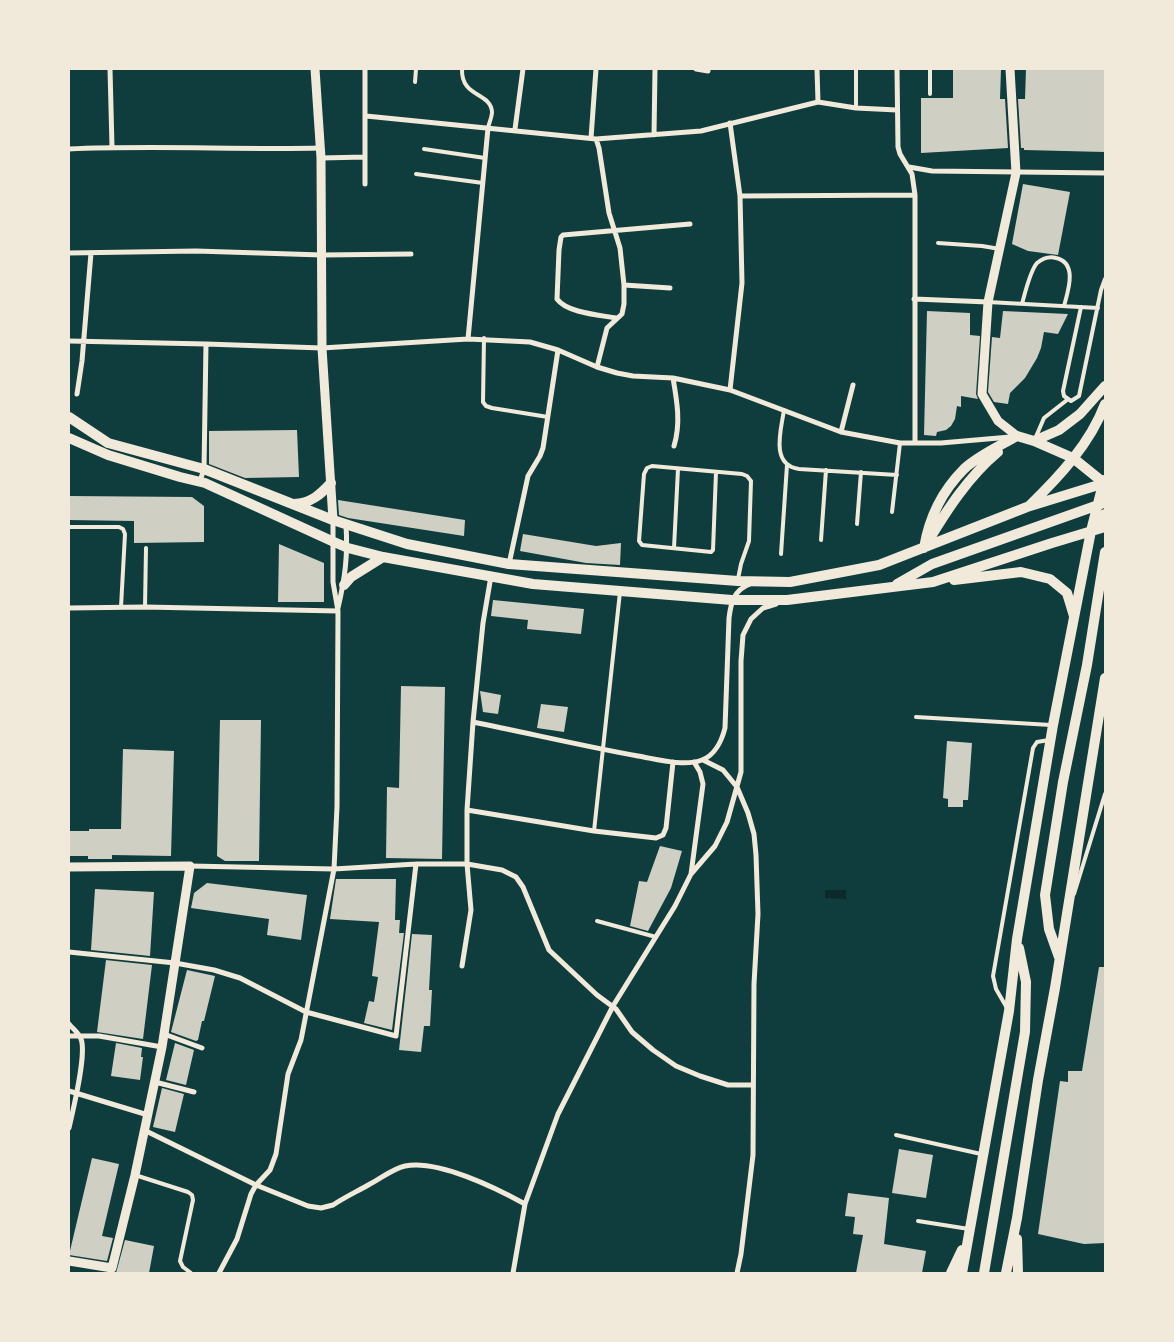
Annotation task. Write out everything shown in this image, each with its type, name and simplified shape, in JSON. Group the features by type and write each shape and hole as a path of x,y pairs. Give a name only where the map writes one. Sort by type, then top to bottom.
{"main road":[{"path":"1034,441 1059,430 1080,414 1105,386"},
{"path":"1027,507 1057,479 1073,458 1090,435 1105,404"},
{"path":"69,417 108,443 204,469 346,525 407,544 509,564 738,581 790,582 879,565 1027,507 1105,483"},
{"path":"924,548 959,494 980,467 1018,436 1073,458 1105,483"},
{"path":"69,438 108,455 200,482 348,548 383,557 533,584 732,600 787,600 1021,572 1050,579 1067,593 1074,619"},
{"path":"294,504 310,501 331,483"},
{"path":"962,1273 1009,1011 1017,939 1053,725 1091,531 1101,504 1105,483"},
{"path":"894,586 932,564 1101,504"},
{"path":"1091,531 1105,514"},
{"path":"933,582 1105,527"},
{"path":"1060,958 1049,929 1045,895 1063,782 1087,665 1105,552"},
{"path":"344,585 355,574 383,557"},
{"path":"1006,1273 1017,1218 1105,678"},
{"path":"1092,757 1105,721"},
{"path":"984,1273 1026,1032 1026,982 1017,939"},
{"path":"1017,1218 1018,1273"},
{"path":"951,1273 967,1240"}],"street":[{"path":"110,69 112,147"},
{"path":"219,1273 237,1239 251,1194 256,1185 270,1170 276,1154 288,1074 301,1040 334,869 337,807 338,611 333,582 333,520 322,348 321,153 315,69"},
{"path":"365,69 365,184"},
{"path":"515,129 523,69"},
{"path":"596,69 594,138 599,148 606,202 620,248 624,286 624,309 622,314 607,328 596,367"},
{"path":"654,69 654,135"},
{"path":"696,69 708,71"},
{"path":"818,69 818,102"},
{"path":"897,69 898,147 900,154 909,167 914,182 915,195 915,442"},
{"path":"1010,69 1016,173 988,302 982,394 998,421 1018,436"},
{"path":"366,116 594,138 700,131 818,102 856,108 897,110"},
{"path":"730,123 740,196 742,282 730,390"},
{"path":"468,339 488,128"},
{"path":"69,149 112,147 226,150 321,153 365,157"},
{"path":"909,167 932,171 1105,173"},
{"path":"740,196 915,195"},
{"path":"616,318 569,308 561,304 557,299 561,237 563,235 690,224"},
{"path":"69,253 196,251 322,255 411,254"},
{"path":"77,394 82,362 91,253"},
{"path":"624,286 670,288"},
{"path":"914,299 988,302"},
{"path":"69,341 322,348 484,338 530,342 558,350 596,367 633,376 673,378 730,390 841,432 900,443 941,444 1018,436"},
{"path":"200,482 204,469 206,344"},
{"path":"509,564 528,476 543,448 558,350"},
{"path":"673,378 678,410 678,425 674,446"},
{"path":"841,432 853,385"},
{"path":"338,611 344,585 348,548 346,525"},
{"path":"462,966 471,910 467,864 467,810 473,722 482,623 491,576"},
{"path":"473,722 673,762 703,760 722,740 725,728 729,618 732,600 744,587 763,582"},
{"path":"513,1273 525,1204 558,1114 612,1006 675,906 691,874 715,846 727,822 737,787 742,751 741,661 743,635 750,619 763,608 787,600"},
{"path":"69,608 145,607 338,611"},
{"path":"703,760 723,770 737,787 748,813 754,834 756,855 758,914 754,984 753,1155 737,1273"},
{"path":"467,810 594,831 656,838 663,835 666,828 673,762"},
{"path":"691,874 702,784 700,772 694,762"},
{"path":"69,867 190,866 334,869 416,864 467,864 502,870 516,877 523,887 549,950 597,995 612,1006 632,1032 676,1066 728,1085 753,1086"},
{"path":"69,952 175,963 214,970 240,978 306,1012 396,1036 416,864"},
{"path":"69,1261 112,1271 135,1175 162,1047 190,866"},
{"path":"69,1024 79,1035 83,1046 77,1093 69,1128"},
{"path":"164,1034 202,1048"},
{"path":"69,1036 99,1036 162,1047"},
{"path":"155,1082 194,1092"},
{"path":"69,1091 148,1115"},
{"path":"144,1130 256,1185 308,1206 321,1208 333,1204 393,1170 404,1166 417,1165 441,1169 476,1181 525,1204"}],"lane":[{"path":"415,82 416,69"},
{"path":"462,69 462,78 466,87 490,105 492,113 488,128"},
{"path":"856,69 856,108"},
{"path":"930,69 930,94"},
{"path":"424,149 485,158"},
{"path":"416,174 483,183"},
{"path":"938,243 1000,249"},
{"path":"1022,304 1034,268 1043,259 1049,257 1061,260 1069,270 1070,276 1064,306"},
{"path":"1034,441 1044,418 1067,400 1071,401 1079,396 1101,290 1105,280"},
{"path":"988,302 1098,308"},
{"path":"1067,400 1064,396 1064,386 1081,307"},
{"path":"484,338 483,402 486,406 548,417"},
{"path":"784,410 779,447 782,460 787,465 799,469 896,475"},
{"path":"892,512 900,443"},
{"path":"781,554 787,465"},
{"path":"716,472 713,550 711,552 642,545 639,541 646,468 652,466 742,474 750,481 749,541 740,564 738,581"},
{"path":"674,548 678,469"},
{"path":"821,540 826,470"},
{"path":"857,524 862,472"},
{"path":"69,527 119,527 123,529 121,607"},
{"path":"145,607 146,548"},
{"path":"594,831 620,592"},
{"path":"916,716 1053,725"},
{"path":"1009,1011 996,989 992,976 1033,748 1037,742 1051,740"},
{"path":"1065,920 1085,862 1105,794"},
{"path":"597,921 656,936"},
{"path":"896,1136 983,1155"},
{"path":"135,1175 188,1192 192,1195 193,1200 180,1262 191,1273"},
{"path":"918,1221 969,1229"}],"water":[{"path":"825,890 846,890 846,899 825,898"}],"building":[{"path":"953,69 1001,69 1000,99 1005,99 1008,148 921,153 921,98 953,98"},
{"path":"1026,69 1105,69 1105,152 1024,150 1024,148 1021,148 1018,99 1025,99"},
{"path":"1023,184 1070,192 1058,255 1028,251 1012,244"},
{"path":"927,311 970,313 970,335 980,336 976,394 978,399 961,396 961,407 957,406 955,419 951,426 946,430 937,432 936,436 924,435"},
{"path":"1003,311 1068,314 1058,334 1044,332 1037,358 1025,378 1010,393 1008,404 994,402 988,392 992,337 1000,338"},
{"path":"297,430 299,477 245,478 209,464 209,431"},
{"path":"69,496 192,497 204,506 204,542 134,543 134,521 69,520"},
{"path":"338,500 465,520 464,536 348,518 339,515"},
{"path":"523,534 596,546 621,543 620,565 586,563 520,551"},
{"path":"279,544 324,563 324,602 278,602"},
{"path":"493,600 584,609 581,634 527,629 528,620 491,616"},
{"path":"401,686 445,687 442,859 386,858 387,787 399,788"},
{"path":"480,691 501,695 498,714 483,712"},
{"path":"541,704 568,707 564,732 537,728"},
{"path":"220,720 261,720 259,861 225,861 217,856"},
{"path":"947,741 972,743 968,800 963,800 963,807 948,807 948,799 943,798"},
{"path":"123,749 174,751 171,856 112,855 112,859 88,859 88,856 69,856 69,831 121,829"},
{"path":"660,846 682,851 671,888 648,931 630,926 639,881 647,882"},
{"path":"336,879 396,879 395,920 400,920 399,933 404,933 392,1030 364,1023 369,1001 374,1002 378,977 372,976 379,922 330,919"},
{"path":"207,883 307,895 301,940 267,935 269,919 191,908 194,893"},
{"path":"95,889 154,892 150,956 91,950"},
{"path":"412,934 432,935 429,990 432,990 430,1026 424,1026 421,1052 399,1050"},
{"path":"106,960 152,965 143,1039 97,1032"},
{"path":"1099,967 1105,967 1105,1243 1084,1244 1038,1234 1060,1081 1068,1082 1068,1071 1082,1071"},
{"path":"187,970 215,976 204,1021 202,1021 198,1040 196,1041 171,1032"},
{"path":"116,1043 142,1048 141,1057 143,1057 140,1080 111,1076"},
{"path":"175,1043 194,1050 186,1085 166,1080"},
{"path":"162,1088 184,1094 175,1132 153,1127"},
{"path":"899,1149 933,1155 926,1198 892,1193"},
{"path":"92,1158 119,1164 102,1236 113,1238 107,1261 69,1255"},
{"path":"848,1193 889,1198 884,1244 926,1251 922,1273 856,1273 863,1235 853,1234 855,1217 845,1216"},
{"path":"125,1240 154,1246 149,1273 116,1273"}]}
